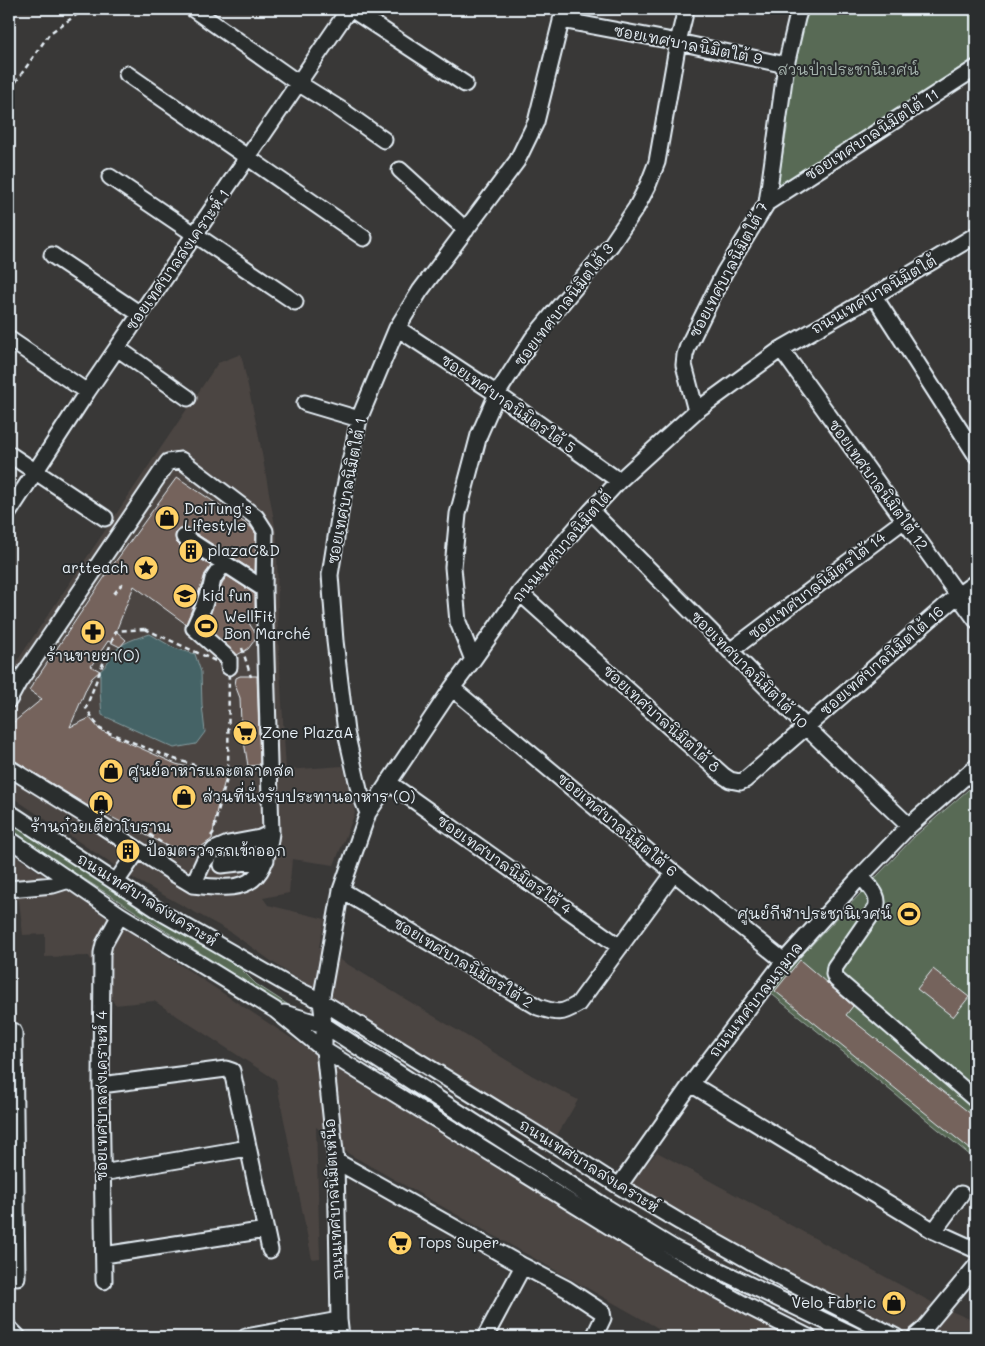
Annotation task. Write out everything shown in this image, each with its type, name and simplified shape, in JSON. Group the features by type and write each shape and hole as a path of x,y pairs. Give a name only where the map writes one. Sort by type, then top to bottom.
{"street":[{"path":"193,9 298,83 340,109 384,140"},
{"path":"350,9 465,84"},
{"name":"ซอยเทศบาลสงเคราะห์ 1","path":"9,512 116,348 350,9"},
{"name":"ซอยเทศบาลนิมิตใต้ 3","path":"473,660 458,622 453,567 458,514 479,435 497,394 533,338 611,245 636,208 648,185 657,162 678,42 686,9"},
{"name":"ซอยเทศบาลนิมิตใต้ 7","path":"696,411 684,365 685,355 724,273 767,203 786,65 800,9"},
{"name":"ซอยเทศบาลนิมิตใต้ 9","path":"562,14 678,42 786,65"},
{"name":"ซอยเทศบาลนิมิตใต้ 1","path":"368,814 359,790 346,732 335,641 330,576 340,506 359,419 397,328 420,291 517,161 536,122 562,14"},
{"name":"ซอยเทศบาลนิมิตใต้ 11","path":"767,203 976,68"},
{"path":"127,74 364,238"},
{"path":"400,170 466,230"},
{"path":"110,177 295,302"},
{"name":"ถนนเทศบาลนิมิตใต้","path":"321,1001 341,890 368,814 452,688 520,593 619,481 696,411 781,349 976,235"},
{"path":"52,256 140,314"},
{"path":"874,296 976,455"},
{"name":"ซอยเทศบาลนิมิตรใต้ 5","path":"397,328 497,394 619,481"},
{"path":"9,339 87,392"},
{"path":"116,348 188,398"},
{"name":"ซอยเทศบาลนิมิตใต้ 12","path":"781,349 976,620"},
{"path":"305,402 359,419"},
{"path":"9,454 105,518"},
{"path":"9,700 18,683 168,462 181,460 256,517 265,531 264,590 272,833 266,860 258,876 238,886 193,885 9,768"},
{"name":"ซอยเทศบาลนิมิตใต้ 10","path":"591,511 806,727 909,826"},
{"name":"ซอยเทศบาลนิมิตรใต้ 14","path":"730,651 903,520"},
{"path":"184,537 264,590"},
{"path":"224,563 214,579 194,628 229,659 229,667"},
{"name":"ซอยเทศบาลนิมิตใต้ 16","path":"806,727 958,594 976,582"},
{"name":"ซอยเทศบาลนิมิตใต้ 8","path":"520,593 730,780 740,782 745,780 806,727"},
{"name":"ซอยเทศบาลนิมิตใต้ 6","path":"452,688 674,873 784,961"},
{"name":"ถนนเทศบาลนฤมาล","path":"619,1186 691,1084 784,961 909,826 976,768"},
{"name":"ซอยเทศบาลนิมิตรใต้ 4","path":"388,782 620,947"},
{"name":"ถนนเทศบาลสงเคราะห์","path":"9,812 164,914 288,985 321,1001 619,1186 764,1269 896,1337"},
{"path":"193,885 204,860 214,850 228,844 260,838 272,833"},
{"name":"ถนนเทศบาลสงเคราะห์","path":"9,839 120,915 275,1010 324,1050 667,1262 808,1337"},
{"path":"116,882 138,850"},
{"path":"221,865 266,860"},
{"name":"ซอยเทศบาลนิมิตรใต้ 2","path":"341,890 538,1007 556,1012 566,1011 578,1004 674,873"},
{"path":"861,876 878,898 878,903 835,967 834,974 836,979 976,1100"},
{"path":"9,889 53,885 70,880"},
{"name":"ซอยเทศบาลสงเคราะห์ 4","path":"104,1281 101,1085 102,953 104,944 120,915"},
{"name":"ถนนเทศบาลสงเคราะห์","path":"288,985 324,1025 601,1204 675,1249 858,1337"},
{"name":"ถนนเทศบาลนิมิตเหนือ","path":"321,1001 324,1025 324,1050 336,1161 339,1320 341,1337"},
{"name":"ถนนเทศบาลสงเคราะห์","path":"275,1010 324,1025"},
{"path":"9,1030 14,1033 11,1090 16,1277"},
{"path":"101,1085 230,1070 232,1072 270,1250"},
{"path":"691,1084 934,1231 976,1250"},
{"path":"102,1173 248,1148"},
{"path":"336,1161 523,1266 568,1289 602,1312 603,1318 594,1337"},
{"path":"934,1231 962,1194"},
{"path":"104,1255 266,1230"},
{"path":"485,1337 523,1266"},
{"path":"915,1337 923,1330 976,1266"},
{"path":"246,1337 339,1320"},
{"path":"9,1328 18,1337"}],"path":[{"path":"9,12 13,9"},
{"path":"9,89 50,33 85,9"},
{"path":"114,594 125,580"},
{"path":"209,839 214,832 228,775 229,667 145,629 116,631 86,708 100,729 171,758 228,775"},
{"path":"242,648 251,677"},
{"path":"134,826 172,850 198,852"}],"shaded area":[{"path":"241,354 258,432 277,537 278,635 286,770 343,766 355,813 334,865 292,859 289,893 263,898 268,905 325,919 319,947 533,1076 578,1100 556,1137 341,1011 229,931 136,880 9,795 9,673 218,363"},
{"path":"9,852 294,1040 373,1089 662,1266 799,1337 674,1337 349,1154 316,1127 320,1258 312,1259 276,1080 154,1001 115,1005 89,956 45,957 45,934 23,935 19,900 9,896"},
{"path":"657,1152 935,1304 976,1322 976,1337 905,1337 639,1193 631,1183"}],"green space":[{"name":"สวนป่าประชานิเวศน์","path":"805,9 976,9 976,57 777,188 787,129 787,67"},
{"name":"ศูนย์กีฬาประชานิเวศน์","path":"976,783 976,1160 768,991 915,836"},
{"path":"9,818 130,899 238,966 256,984 290,1006 285,1007 67,868 9,828"}],"water":[{"path":"150,634 174,648 195,654 201,672 205,732 196,744 174,748 102,715 100,671 120,647 129,641"}],"building":[{"path":"177,477 251,527 256,534 255,572 189,529 179,529 175,536 176,542 211,566 205,574 186,624 134,586 116,631 126,640 120,647 108,641 91,666 100,671 92,678 87,687 70,727 90,718 100,730 176,764 226,777 217,809 212,839 198,849 167,846 93,809 14,760 9,759 9,726 42,699 29,690 110,569"},
{"path":"227,576 255,594 255,608 247,620 256,634 254,641 248,649 237,655 205,626 222,583"},
{"path":"240,676 257,676 260,765 248,766 241,723 240,698 235,685 236,678"},
{"path":"800,960 853,1006 846,1015 976,1118 976,1154 775,991"},
{"path":"933,969 969,997 953,1017 917,989"}],"place":[{"name":"DoiTung's Lifestyle","path":"167,518"},
{"name":"plazaC&D","path":"191,551"},
{"name":"artteach","path":"146,568"},
{"name":"kid fun","path":"185,596"},
{"name":"WellFit Bon Marché","path":"206,626"},
{"name":"ร้านขายยา(O)","path":"93,632"},
{"name":"Zone PlazaA","path":"245,733"},
{"name":"ศูนย์อาหารและตลาดสด","path":"111,771"},
{"name":"ส่วนที่นั่งรับประทานอาหาร (O)","path":"184,797"},
{"name":"ร้านก๋วยเตี๋ยวโบราณ","path":"101,803"},
{"name":"ป้อมตรวจรถเข้าออก","path":"128,851"},
{"name":"ศูนย์กีฬาประชานิเวศน์","path":"909,914"},
{"name":"Tops Super","path":"400,1243"},
{"name":"Velo Fabric","path":"894,1303"}]}
